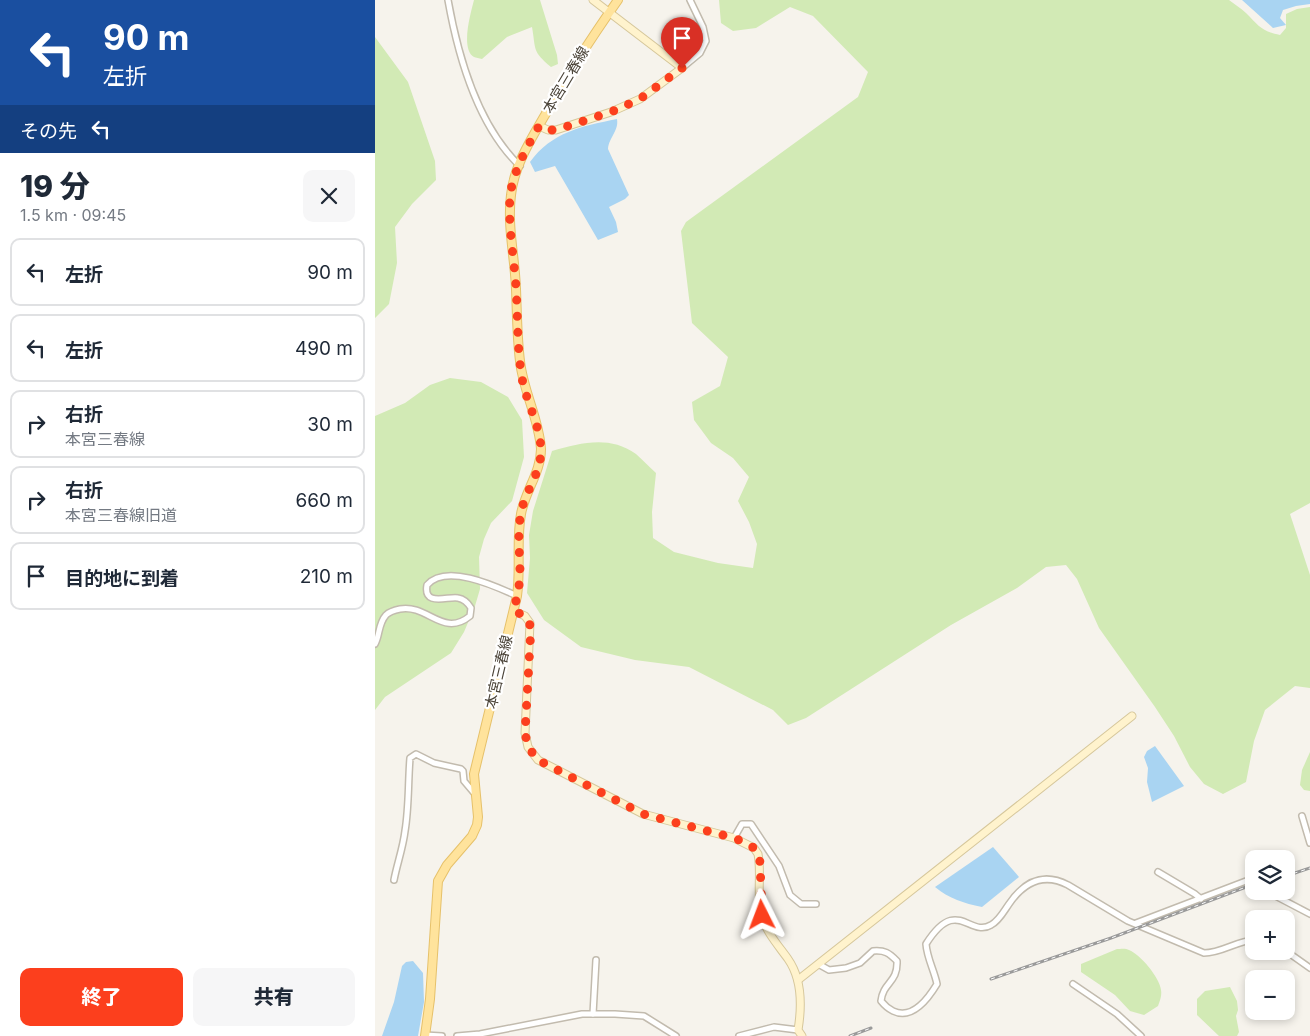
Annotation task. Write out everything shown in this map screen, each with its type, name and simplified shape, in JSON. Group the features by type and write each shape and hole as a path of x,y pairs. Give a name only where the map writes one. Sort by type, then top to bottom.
{"main road":[{"name":"本宮三春線","path":"425,1036 430,999 438,881 443,871 475,832 478,821 474,774 517,596 520,577 519,527 521,512 537,471 541,451 538,430 522,381 518,350 516,287 510,211 513,185 525,150 566,78 618,0"}],"street":[{"path":"448,0 458,50 475,96 497,138 520,166"},
{"path":"593,0 682,68"},
{"path":"539,126 548,130 556,130 611,112 640,99 700,53 706,41 705,34 690,0"},
{"path":"375,644 380,626 386,615 392,611 405,608 413,609 447,624 463,621 469,616 471,608 462,599 438,600 429,596 426,589 427,585 438,577 467,577 517,596"},
{"path":"514,611 525,616 530,623 525,733 528,747 538,760 643,814 734,838 754,848 758,854 762,915 770,933 790,962 798,980 800,1033 775,1027 739,1036"},
{"path":"798,980 820,965 1132,716"},
{"path":"394,880 400,861 405,830 410,758 414,755 420,755 434,763 461,768 465,781 475,794"},
{"path":"1303,816 1310,843"},
{"path":"734,838 742,824 751,824 779,866 790,895 801,904 816,904"},
{"path":"1158,872 1201,899"},
{"path":"820,965 829,970 846,968 860,963 873,951 888,952 897,962 897,970 893,982 884,989 881,1000 885,1007 899,1013 906,1013 916,1009 937,984 927,956 926,944 937,928 954,919 979,927 990,926 996,922 1024,887 1035,881 1050,878 1060,880 1128,921 1204,953 1212,953 1245,940"},
{"path":"1136,923 1245,882"},
{"path":"1283,900 1310,914"},
{"path":"1295,957 1310,968"},
{"path":"593,1014 596,960"},
{"path":"1073,984 1117,1014 1141,1036"},
{"path":"457,1036 480,1034 554,1018 593,1014 644,1016 676,1036"},
{"path":"425,1036 442,1036"}],"green space":[{"path":"474,0 540,0 558,64 551,67 538,53 532,27 507,37 482,59 474,57 470,53 467,39"},
{"path":"719,0 1229,0 1261,27 1269,32 1280,35 1286,28 1286,14 1297,9 1310,7 1310,503 1290,514 1310,575 1310,688 1295,686 1265,710 1254,741 1246,782 1223,794 1204,784 1190,767 1174,736 1155,707 1099,628 1077,579 1066,565 1046,567 1017,588 951,625 806,718 788,725 773,710 689,667 635,660 581,647 544,620 527,593 530,558 529,535 533,511 552,451 563,448 595,442 616,444 636,454 656,473 652,512 653,538 674,552 718,563 753,568 757,544 749,522 738,501 749,477 733,458 711,443 694,420 692,402 720,386 728,357 692,323 681,231 686,222 858,97 868,72 813,16 790,7 756,28 733,31 721,23"},
{"path":"375,37 408,82 435,161 436,180 412,204 395,227 397,263 389,304 375,318"},
{"path":"450,378 481,382 508,397 522,420 524,457 512,501 491,523 484,539 479,557 480,589 464,632 451,653 385,697 375,710 375,416 405,403 430,385"},
{"path":"1310,752 1310,791 1304,790 1300,785 1302,770"},
{"path":"1117,949 1128,949 1139,956 1160,985 1161,994 1158,1006 1144,1015 1130,1011 1115,995 1081,972 1081,964"},
{"path":"1230,987 1237,1001 1238,1010 1236,1016 1239,1032 1237,1036 1219,1036 1197,1015 1197,999 1205,991"}],"water":[{"path":"1242,0 1310,0 1310,4 1283,10 1280,18 1286,25 1273,28"},
{"path":"617,119 617,127 608,149 629,195 609,207 616,222 618,232 598,240 555,166 535,172 530,162 558,137 592,124"},
{"path":"1155,746 1184,786 1152,802 1147,782 1148,768 1144,757 1147,751"},
{"path":"993,847 1019,877 982,907 957,900 935,887"},
{"path":"413,961 423,973 424,1002 418,1036 382,1036 394,1002 402,966 406,962"}],"railway":[{"path":"1295,873 1310,868"},
{"path":"991,979 1111,938 1245,887"},
{"path":"850,1036 871,1028"}],"route":[{"path":"682,68 640,99 611,112 556,130 548,130 539,126 525,150 513,185 510,218 516,287 518,350 522,381 535,415 541,451 537,471 521,512 519,527 520,577 514,611 525,616 531,627 525,733 528,747 538,760 643,814 734,838 754,848 760,862 760,907 762,915"}]}
